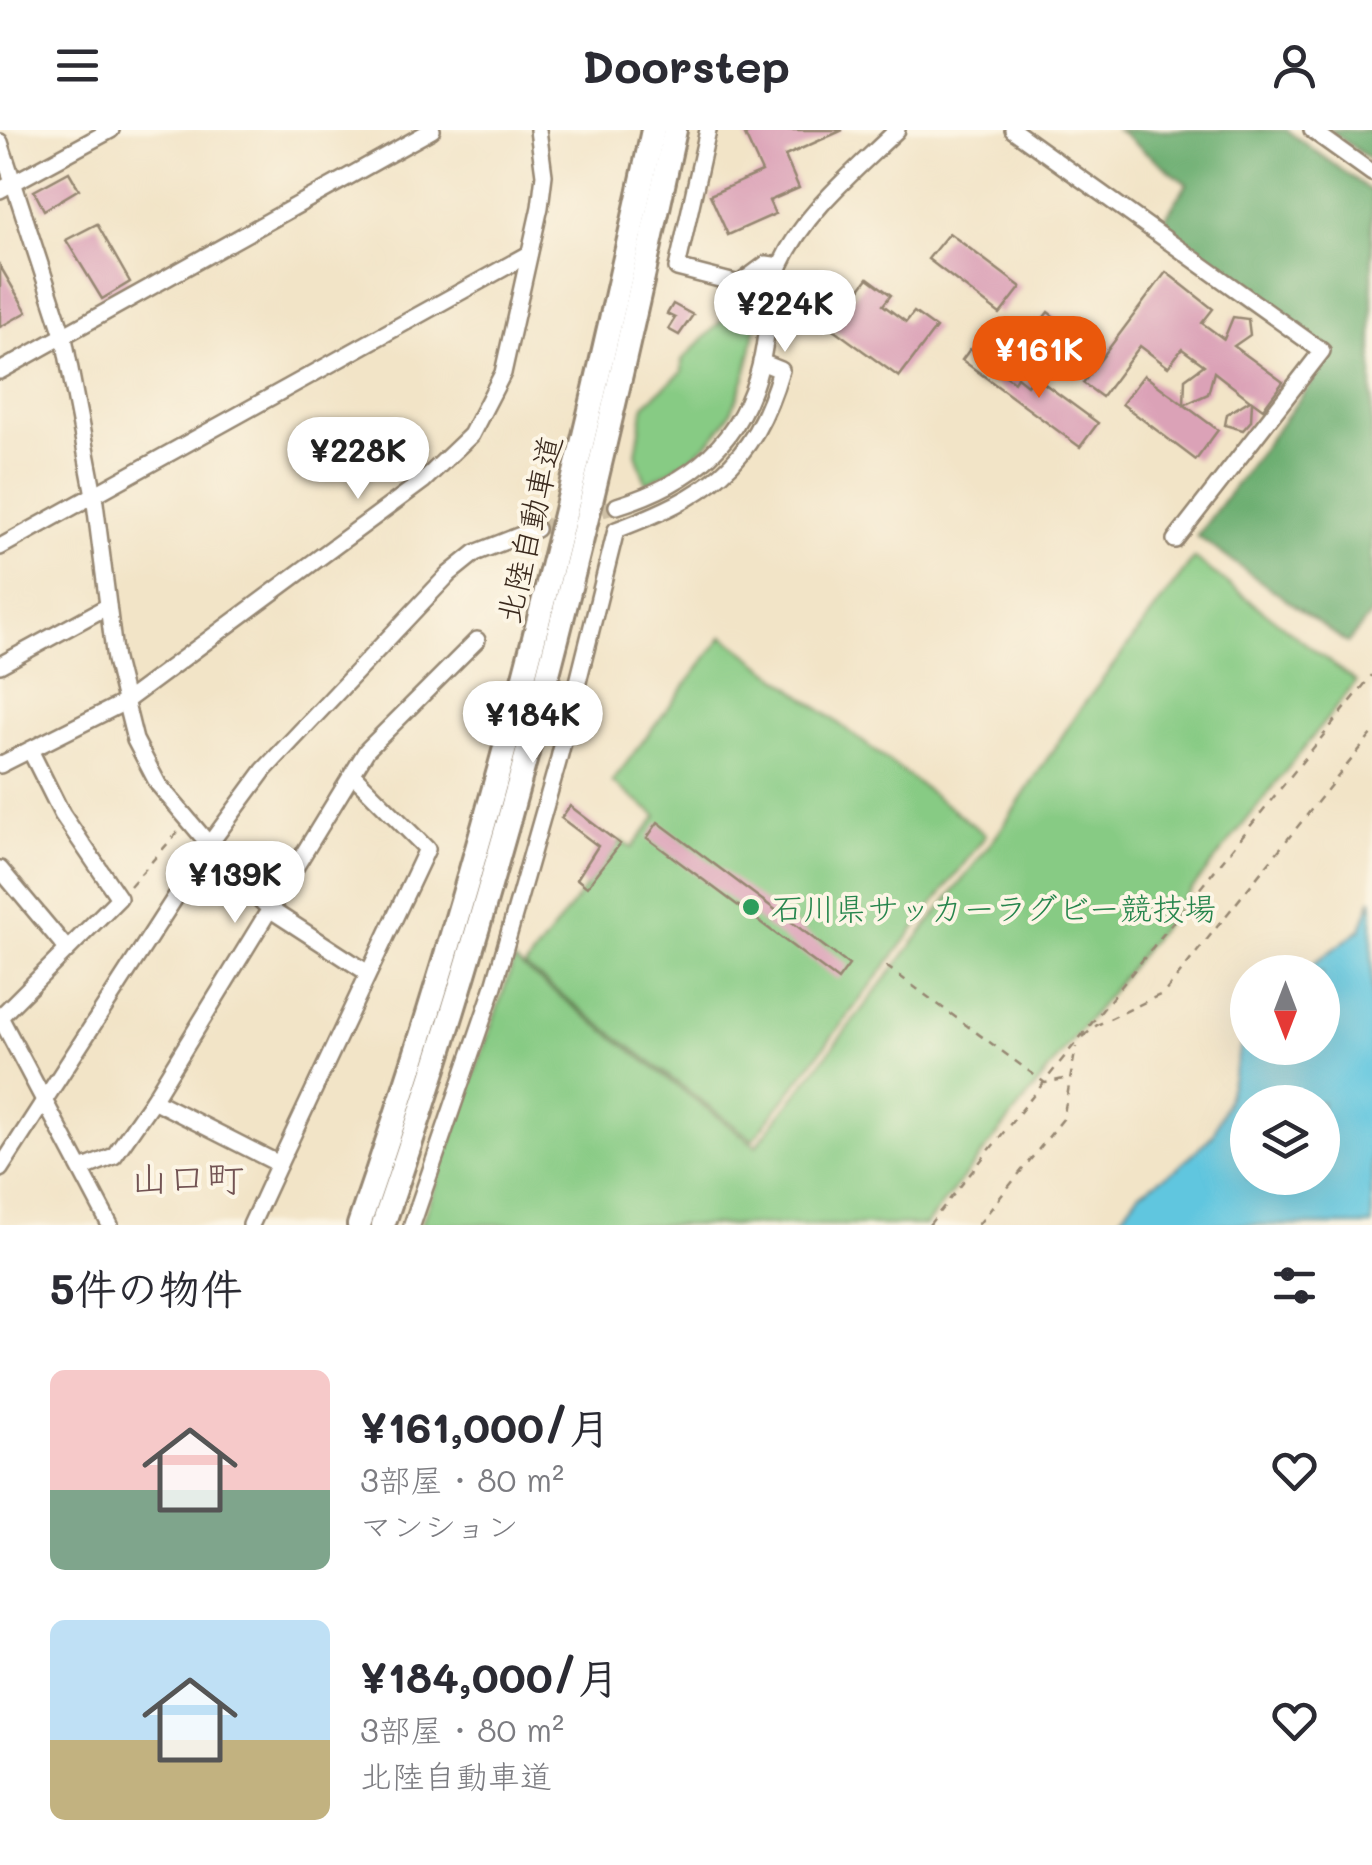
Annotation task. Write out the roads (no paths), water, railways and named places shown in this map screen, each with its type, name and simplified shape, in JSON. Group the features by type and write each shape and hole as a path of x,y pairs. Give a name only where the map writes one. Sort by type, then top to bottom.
{"highway":[{"name":"北陸自動車道","path":"359,1225 486,828 558,551 652,130"},
{"name":"北陸自動車道","path":"382,1225 502,853 584,536 675,130"}],"street":[{"path":"0,190 111,130"},
{"path":"0,371 432,130"},
{"path":"0,764 123,703 423,482 464,443 484,417 502,373 544,175 538,130"},
{"path":"708,130 677,268 739,284 766,264 780,266"},
{"path":"617,506 675,484 718,451 747,406 761,362 780,266 820,208 896,130"},
{"path":"1013,130 1322,351 1175,540"},
{"path":"1312,130 1372,173"},
{"path":"0,142 64,338 94,495 123,703 135,740 158,784 240,881 271,910 368,973"},
{"path":"0,547 529,254"},
{"path":"412,1225 494,986 558,762 616,530 671,510 714,484 743,455 768,412 780,370 761,362"},
{"path":"0,1169 210,842 264,770 420,601 475,553 536,529"},
{"path":"0,665 108,606"},
{"path":"84,1168 114,1156 153,1100 368,750 477,640"},
{"path":"30,750 62,814 120,898 2,1013 110,1225"},
{"path":"252,1225 427,849 352,774"},
{"path":"0,870 68,950"},
{"path":"153,1100 279,1164"}],"water":[{"path":"1372,898 1372,1225 1115,1225 1139,1193 1179,1167 1213,1135 1230,1089 1230,1195 1340,1195 1340,1085 1231,1085 1236,1065 1340,1065 1340,955 1325,955 1361,929"}],"tunnel":[{"path":"536,529 617,506"}],"place":[{"name":"石川県サッカーラグビー競技場","path":"751,907"}],"district":[{"name":"山口町","path":"187,1177"}]}
